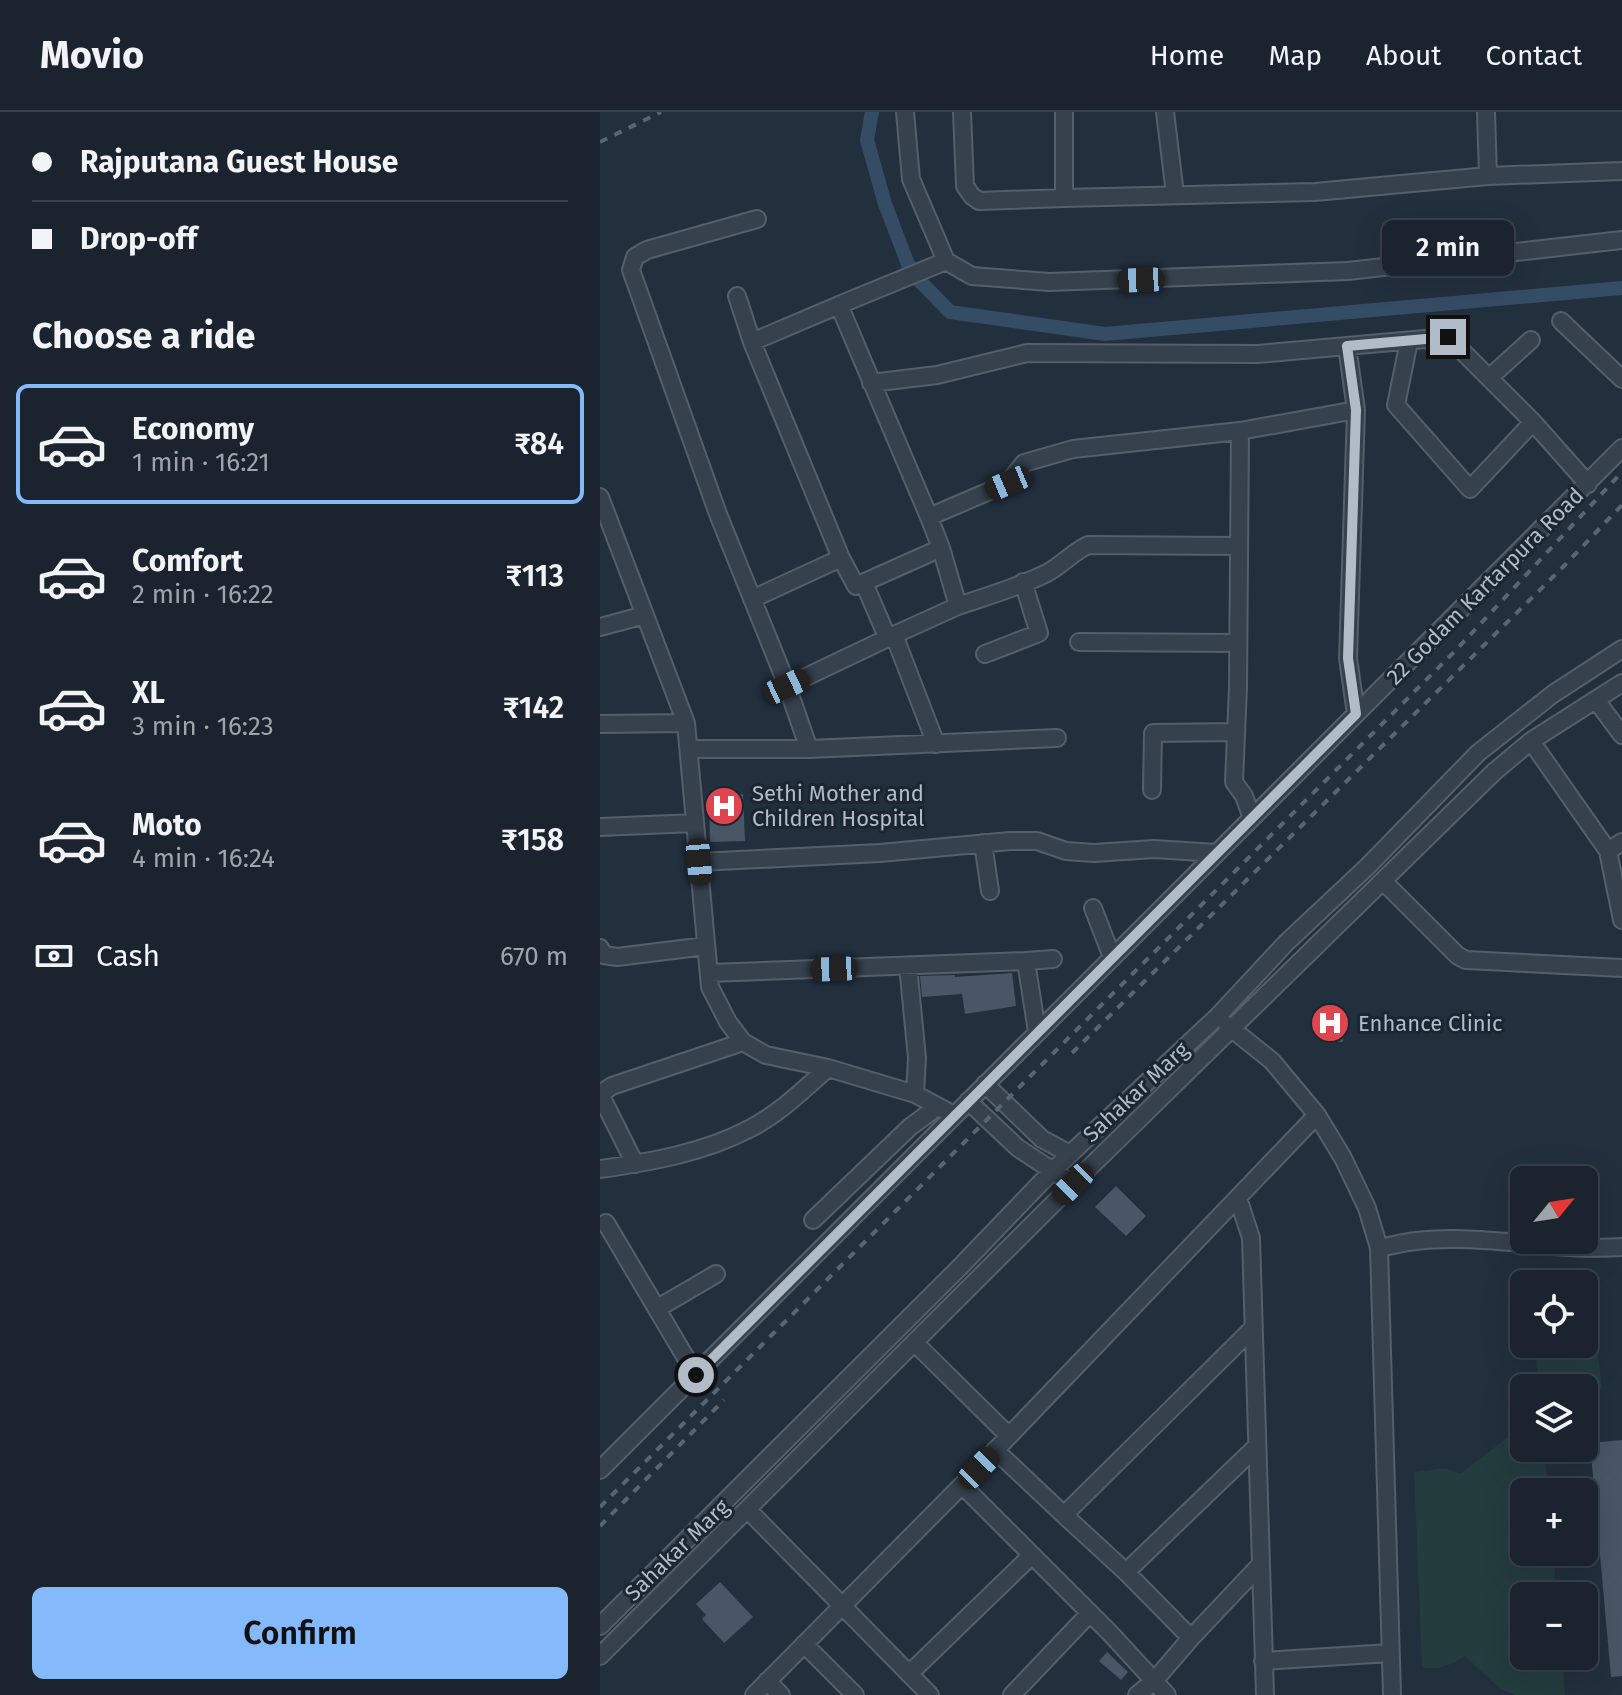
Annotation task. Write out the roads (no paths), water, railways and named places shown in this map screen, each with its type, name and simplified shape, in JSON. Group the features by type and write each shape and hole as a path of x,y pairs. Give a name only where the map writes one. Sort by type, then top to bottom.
{"street":[{"path":"905,112 911,179 941,264"},
{"path":"962,112 965,186 979,201 1315,192 1488,176 1622,171"},
{"path":"1064,112 1064,198"},
{"path":"1171,112 1165,112 1175,194"},
{"path":"1486,112 1488,176"},
{"path":"757,219 647,250 635,257 631,270 718,514 809,749"},
{"path":"752,342 941,264 972,276 1049,282 1111,281 1348,271 1622,240"},
{"path":"737,296 752,342 841,558 856,586 941,548"},
{"path":"839,305 929,517 958,606"},
{"path":"1561,321 1619,370"},
{"path":"871,383 937,375 1027,353 1257,354 1448,337 1533,422 1588,484"},
{"path":"1489,378 1531,340"},
{"path":"1409,341 1396,405 1470,489 1533,422"},
{"path":"1347,346 1356,410 1348,658 1356,714"},
{"path":"929,517 1008,483 1024,463 1073,449 1240,431 1356,410"},
{"path":"1240,431 1234,782 1244,796 1252,818"},
{"name":"22 Godam Kartarpura Road","path":"601,1467 1622,448"},
{"path":"600,497 604,519 686,723 710,987 728,1022 743,1042 766,1055 828,1068 915,1094 954,1115"},
{"path":"787,686 958,606 1046,573 1088,545 1238,546"},
{"path":"752,599 841,558"},
{"path":"985,654 1039,633 1023,582"},
{"path":"864,583 891,637 936,744"},
{"path":"600,627 645,615"},
{"path":"1079,642 1238,643"},
{"name":"Sahakar Marg","path":"600,1626 905,1323 1053,1170 1218,1016 1286,943 1368,866 1478,753 1553,694 1622,649"},
{"name":"Sahakar Marg","path":"600,1656 1073,1184 1494,772 1531,741 1622,683"},
{"path":"1596,700 1622,735"},
{"path":"600,724 686,723"},
{"path":"1152,790 1153,733 1236,732"},
{"path":"689,749 809,749 1057,738"},
{"path":"1531,741 1615,847 1622,920"},
{"path":"600,827 695,823"},
{"path":"699,862 1037,841 1066,851 1094,853 1154,849 1216,853"},
{"path":"983,843 990,891"},
{"path":"1383,881 1458,956 1466,960 1622,968"},
{"path":"1093,908 1112,957"},
{"path":"600,948 604,955 617,957 706,946"},
{"path":"709,973 1053,959"},
{"path":"1026,961 1037,1032"},
{"path":"908,966 917,1058 915,1094"},
{"path":"1218,1016 1232,1031 1272,1061 1317,1115 1343,1158 1367,1208 1379,1248 1392,1695"},
{"path":"635,1164 600,1094 612,1086 743,1042"},
{"path":"600,1169 700,1150 750,1129 785,1106 828,1068"},
{"path":"985,1084 1042,1139 1070,1154"},
{"path":"968,1101 1018,1148 1073,1184"},
{"path":"813,1220 910,1127 937,1107"},
{"path":"754,1695 962,1485 1317,1115"},
{"path":"1238,1198 1251,1238 1265,1695"},
{"path":"606,1223 696,1375"},
{"path":"1379,1248 1415,1241 1462,1240 1591,1249 1622,1247"},
{"path":"658,1308 716,1274"},
{"path":"1064,1515 1252,1329"},
{"path":"915,1343 1009,1436"},
{"path":"1126,1572 1256,1447"},
{"path":"995,1450 1126,1572 1191,1638"},
{"path":"962,1485 1167,1695"},
{"path":"748,1510 930,1695"},
{"path":"909,1674 1032,1555"},
{"path":"1137,1695 1154,1681 1260,1565"},
{"path":"1012,1695 1090,1613"},
{"path":"804,1644 855,1695"},
{"path":"1263,1661 1390,1653"},
{"path":"767,1681 781,1695"}],"waterway":[{"path":"872,112 867,140 885,204 911,272 950,312 1105,334 1622,288"}],"railway":[{"path":"600,142 661,112"},
{"path":"600,1507 1456,650 1622,472"},
{"path":"1072,1053 1622,505"},
{"path":"600,1526 724,1400"}],"place":[{"name":"Sethi Mother and Children Hospital","path":"724,806"},
{"name":"Enhance Clinic","path":"1330,1023"}]}
